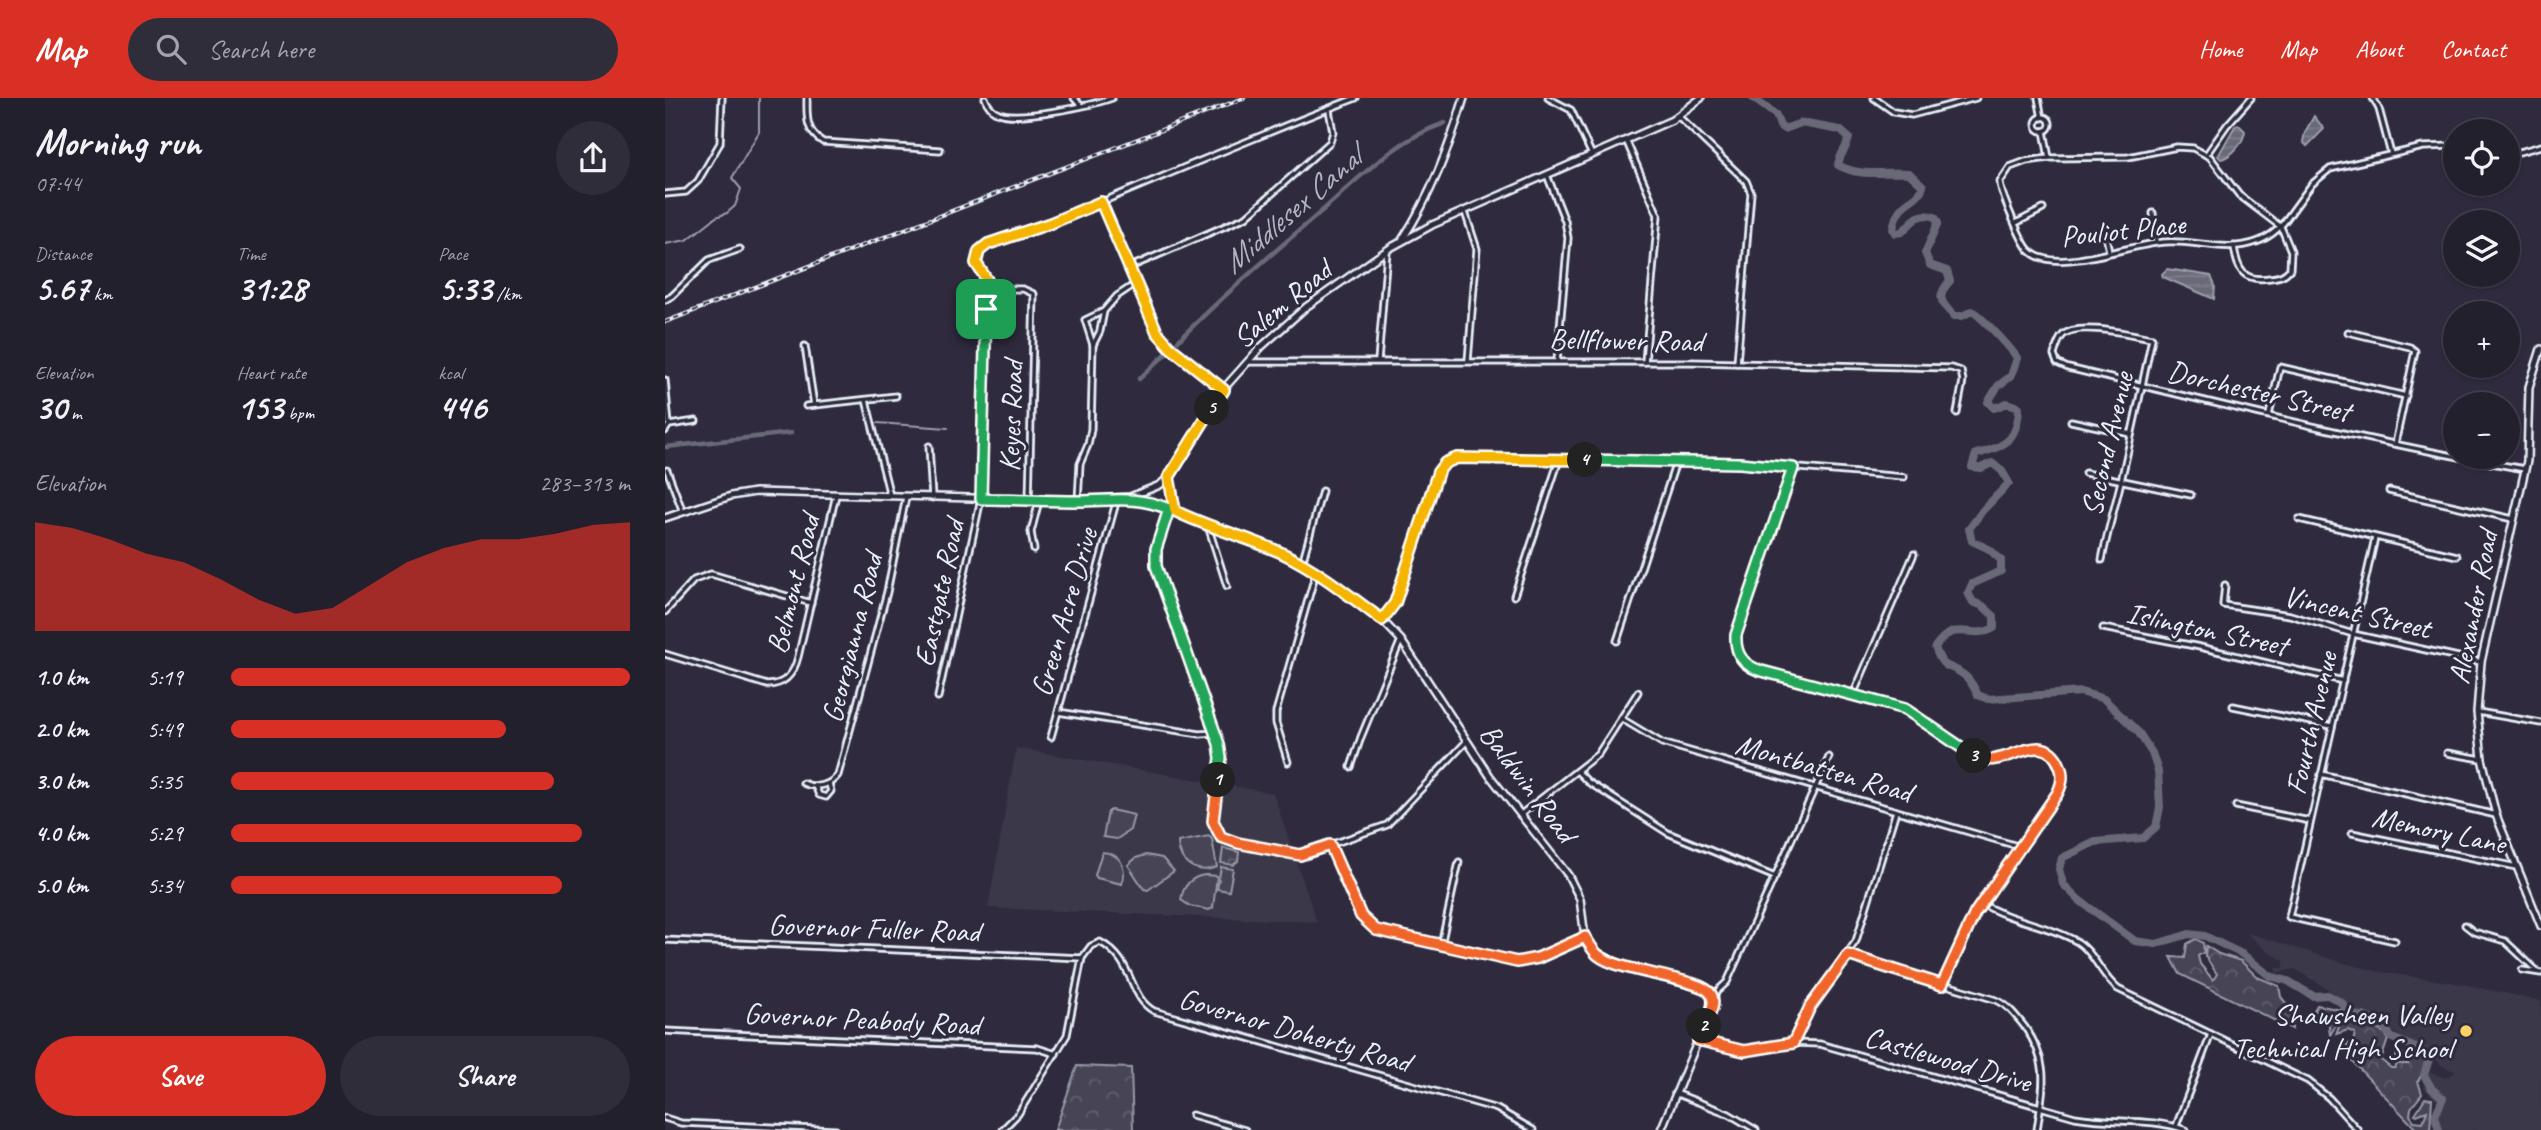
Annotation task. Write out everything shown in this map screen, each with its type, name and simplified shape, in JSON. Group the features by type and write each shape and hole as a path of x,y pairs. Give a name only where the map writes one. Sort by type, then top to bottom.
{"street":[{"path":"665,194 689,191 705,170 720,143 722,98"},
{"path":"807,98 808,125 814,135 823,142 940,150"},
{"path":"985,98 993,109 1007,115 1085,107 1112,98"},
{"path":"1074,98 1081,106"},
{"name":"Eastgate Road","path":"938,697 981,499 987,289 986,278 976,263 981,249 997,240 1042,226 1356,98"},
{"path":"1402,240 1420,212 1439,173 1464,98"},
{"path":"1548,98 1570,110 1592,155"},
{"name":"Salem Road","path":"665,518 748,493 1078,501 1119,499 1146,493 1169,477 1224,390 1248,362 1306,307 1402,240 1678,116 1701,98"},
{"path":"1874,98 1894,112 1913,115 1976,98"},
{"path":"2038,98 2042,118"},
{"path":"2234,246 2238,264 2248,277 2260,280 2283,275 2290,269 2292,259 2288,240 2281,227 2239,195 2206,155 2230,121 2251,98"},
{"path":"2373,98 2379,109 2391,154"},
{"path":"1128,268 1224,228 1253,212 1330,142 1333,123 1328,109"},
{"path":"1678,116 1747,181 1751,192 1737,363"},
{"path":"2042,118 2036,124 2039,130 2044,131"},
{"path":"2042,118 2050,123 2044,131"},
{"path":"2044,131 2049,158"},
{"path":"1626,140 1658,215 1645,362"},
{"name":"Pouliot Place","path":"2206,155 2193,148 2180,146 2128,157 2049,158 2017,163 2002,176 2001,194 2027,248 2042,258 2061,260 2156,242 2181,241 2234,246 2261,240 2281,227"},
{"path":"2281,227 2312,184 2326,172 2347,164 2391,154 2429,146 2443,146"},
{"path":"2520,152 2541,146"},
{"path":"1547,175 1565,220 1568,239 1557,361"},
{"path":"1101,202 1150,320 1161,337 1224,390"},
{"path":"2016,223 2043,209"},
{"path":"1464,211 1477,249 1468,361"},
{"path":"2153,214 2156,242"},
{"path":"2103,228 2109,251"},
{"path":"665,300 673,296 709,260 740,249"},
{"path":"1378,361 1387,250"},
{"path":"1078,501 1079,469 1091,429 1093,345 1085,320 1104,311 1117,296 1135,284"},
{"name":"Keyes Road","path":"987,289 1017,288 1033,292 1029,500"},
{"path":"1093,345 1100,331 1104,311"},
{"name":"Second Avenue","path":"2056,360 2054,355 2058,345 2066,333 2076,330 2096,329 2152,338 2102,560"},
{"path":"2348,332 2414,349 2395,445"},
{"path":"805,346 814,405"},
{"name":"Alexander Road","path":"2541,349 2531,377 2528,455 2481,662 2477,712 2482,759 2496,815 2541,926"},
{"name":"Dorchester Street","path":"2056,360 2068,368 2395,445 2525,469"},
{"name":"Bellflower Road","path":"1248,362 1737,363 1961,371 1963,381 1957,413"},
{"path":"2269,415 2280,367 2406,396"},
{"path":"2531,377 2541,380"},
{"path":"665,380 669,425 665,431"},
{"path":"806,406 896,396"},
{"path":"866,400 890,496"},
{"path":"669,425 695,421"},
{"path":"2071,421 2131,434"},
{"path":"929,446 932,498"},
{"path":"1382,620 1395,603 1438,472 1445,463 1457,458 1740,463 1904,477"},
{"path":"1514,596 1559,460"},
{"path":"1617,641 1676,462"},
{"path":"1793,468 1738,631 1737,650 1742,659 1754,668 1913,712 1961,748 1980,758 2000,759 2033,747 2044,750 2053,757 2061,772 2060,789 1981,903 1942,985"},
{"path":"667,470 683,512"},
{"path":"2085,473 2191,495"},
{"path":"1169,477 1172,510 1156,549 1156,566 1215,733 1221,758 1213,821 1217,832 1223,838 1300,855 1389,824 1467,741"},
{"path":"1302,563 1322,491"},
{"path":"2389,491 2513,519"},
{"name":"Belmont Road","path":"665,654 767,685 779,684 790,676 796,663 836,495"},
{"name":"Georgianna Road","path":"828,783 838,775 842,765 887,592 907,497"},
{"name":"Baldwin Road","path":"1119,499 1144,501 1208,526 1248,538 1302,563 1382,620 1401,640 1467,741 1574,885 1581,904 1585,937"},
{"name":"Green Acre Drive","path":"1051,737 1119,499"},
{"path":"1034,550 1031,536 1039,500"},
{"path":"2299,519 2456,556"},
{"path":"1208,526 1227,586"},
{"name":"Fourth Avenue","path":"2375,538 2289,917 2395,941"},
{"path":"1853,695 1914,554"},
{"path":"1288,762 1276,723 1276,712 1316,572"},
{"path":"665,612 694,580 711,574 811,603"},
{"name":"Vincent Street","path":"2225,585 2223,605 2290,615 2353,634 2481,662"},
{"name":"Islington Street","path":"2103,628 2200,647 2343,681"},
{"path":"1351,766 1401,640"},
{"path":"1520,815 1598,754 1638,692"},
{"path":"2233,706 2332,726"},
{"path":"1058,712 1200,734 1215,733"},
{"path":"2477,712 2541,723"},
{"name":"Montbatten Road","path":"1622,719 1662,743 2021,847"},
{"path":"2447,753 2482,759"},
{"path":"1712,996 1727,982 1829,757"},
{"path":"1577,771 1588,782 1668,833 1775,877"},
{"path":"2321,774 2496,815"},
{"path":"803,783 815,786 828,783 831,791 826,797 818,795 815,786"},
{"path":"2236,806 2310,821"},
{"path":"1793,1043 1810,1007 1848,955 1862,927 1896,811"},
{"name":"Memory Lane","path":"2352,833 2517,867"},
{"path":"1330,845 1358,911 1370,926 1384,932 1509,961 1538,958 1585,937 1597,954 1607,960 1633,970 1697,985 1707,990 1712,996 1712,1006 1661,1130"},
{"path":"1441,945 1459,862"},
{"path":"1981,903 2001,914 2073,939 2083,946 2118,989 2308,1081 2329,1098 2358,1130"},
{"path":"2465,925 2474,932 2505,941 2540,973"},
{"name":"Governor Fuller Road","path":"665,940 1082,958"},
{"name":"Governor Doherty Road","path":"1082,958 1091,946 1104,944 1125,965 1140,1000 1154,1011 1497,1109 1533,1130"},
{"path":"1848,955 2002,1003 2019,1019 2037,1046 2043,1063 2037,1130"},
{"path":"1002,1130 1018,1114 1069,1029 1082,958"},
{"path":"2522,970 2540,973"},
{"name":"Governor Peabody Road","path":"665,1031 1037,1048 1056,1054"},
{"path":"2176,1126 2211,1034"},
{"name":"Castlewood Drive","path":"1698,1040 1744,1051 1793,1043 1820,1044 2040,1108 2088,1119 2139,1120 2186,1130"},
{"path":"1675,1093 1729,1114 1756,1130"},
{"path":"1192,1115 1245,1130"},
{"path":"665,1118 681,1123 836,1130"}],"shaded area":[{"path":"1016,748 1273,793 1317,922 988,908"},
{"name":"Shawsheen Valley Technical High School","path":"2245,932 2381,972 2463,984 2541,1001 2541,1130 2436,1130 2437,1101 2424,1088 2425,1077 2431,1072 2445,1078 2456,1072 2442,1066 2427,1051 2398,1047 2396,1043 2401,1039 2396,1034 2354,1011 2332,992 2295,969 2277,973 2275,968 2284,968 2284,961 2267,951"}],"green space":[{"path":"1111,810 1134,815 1130,830 1117,839 1103,837 1108,812"},
{"path":"1209,836 1212,839 1217,867 1203,870 1190,866 1179,850 1178,842"},
{"path":"1223,848 1239,852 1238,861 1233,865 1221,863"},
{"path":"1102,852 1114,855 1121,862 1124,872 1122,884 1097,878 1095,875"},
{"path":"1146,855 1162,858 1174,871 1148,890 1144,889 1128,865 1136,858"},
{"path":"1221,867 1233,869 1229,891 1217,889"},
{"path":"1205,875 1217,876 1213,908 1209,910 1190,906 1181,900 1189,883"},
{"path":"2196,939 2203,943 2204,952 2198,956 2200,964 2213,980 2217,974 2205,956 2206,946 2219,954 2241,961 2257,977 2279,986 2281,997 2290,1008 2292,1029 2180,974 2171,957 2185,958 2187,944"},
{"path":"2317,1005 2341,1010 2357,1026 2374,1028 2385,1033 2388,1039 2381,1060 2391,1068 2395,1068 2397,1064 2408,1064 2405,1059 2396,1057 2397,1053 2416,1055 2426,1060 2427,1065 2418,1081 2422,1094 2411,1108 2410,1115 2414,1121 2423,1122 2427,1111 2415,1114 2425,1098 2432,1099 2430,1130 2417,1130 2350,1059 2351,1049 2346,1045 2353,1042 2355,1033 2348,1030 2336,1034 2339,1027 2337,1023 2330,1035 2328,1019 2318,1018 2314,1010"},
{"path":"1077,1066 1131,1068 1133,1130 1055,1130"}],"water":[{"path":"2314,116 2324,129 2307,146 2303,142 2305,132"},
{"path":"2239,125 2245,131 2242,140 2233,152 2221,159 2218,156 2235,126"},
{"path":"2167,269 2211,276 2215,286 2214,299 2163,277 2162,274"}],"waterway":[{"path":"665,244 687,240 735,206 741,189 732,178 759,132 759,98"},
{"path":"1753,98 1776,115 1784,129 1801,123 1840,130 1849,138 1838,165 1864,173 1909,173 1923,186 1899,211 1893,229 1895,233 1902,232 1920,216 1935,217 1938,223 1925,253 1930,265 1947,271 1950,281 1941,295 1945,307 1954,316 1962,316 1972,311 1996,333 2017,358 2011,376 1998,386 1988,402 1994,408 2007,403 2019,407 2016,427 2003,444 1976,454 1972,467 1981,468 1992,463 2002,471 2009,483 1969,529 1972,541 1989,549 2001,560 2001,571 1972,584 1968,593 1973,602 1983,606 1994,616 1994,628 1978,632 1949,633 1935,647 1944,664 1959,671 1978,695 1988,699 2081,692 2104,699 2139,733 2152,753 2158,771 2160,807 2156,827 2143,838 2095,842 2062,858 2059,869 2063,884 2079,900 2135,941 2156,944 2189,934 2205,936 2242,954 2270,976 2288,981 2313,996 2328,995 2342,1003 2351,1015 2363,1016 2381,1023 2392,1038 2423,1051 2429,1059 2424,1075 2432,1089 2443,1098 2435,1116 2439,1130"},
{"name":"Middlesex Canal","path":"1175,344 1243,279 1376,163 1426,130 1445,123"},
{"name":"Middlesex Canal","path":"1139,379 1169,351"},
{"path":"877,423 948,428"},
{"name":"Middlesex Canal","path":"666,447 791,433"}],"railway":[{"path":"665,322 1244,98"}],"place":[{"name":"Shawsheen Valley Technical High School","path":"2466,1031"}],"route":[{"path":"1101,202 1157,332 1171,348 1224,390 1169,477 1175,511 1204,524 1248,538 1302,563 1382,620 1395,603 1438,472 1451,460 1469,458 1740,463 1793,468 1736,635 1737,650 1742,659 1758,670 1913,712 1975,757 2000,759 2027,748 2044,750 2060,766 2060,789 1975,913 1942,985 1848,955 1810,1007 1793,1043 1760,1050 1738,1051 1698,1040 1713,1004 1709,991 1697,985 1633,970 1607,960 1597,954 1585,937 1538,958 1517,962 1376,930 1361,916 1330,845 1300,855 1232,842 1221,837 1216,830 1213,814 1221,765 1220,752 1155,562 1157,543 1169,509 1144,501 1121,498 1084,501 981,499 986,309 987,280 976,263 981,249 997,240 1051,223 1101,202"}]}
